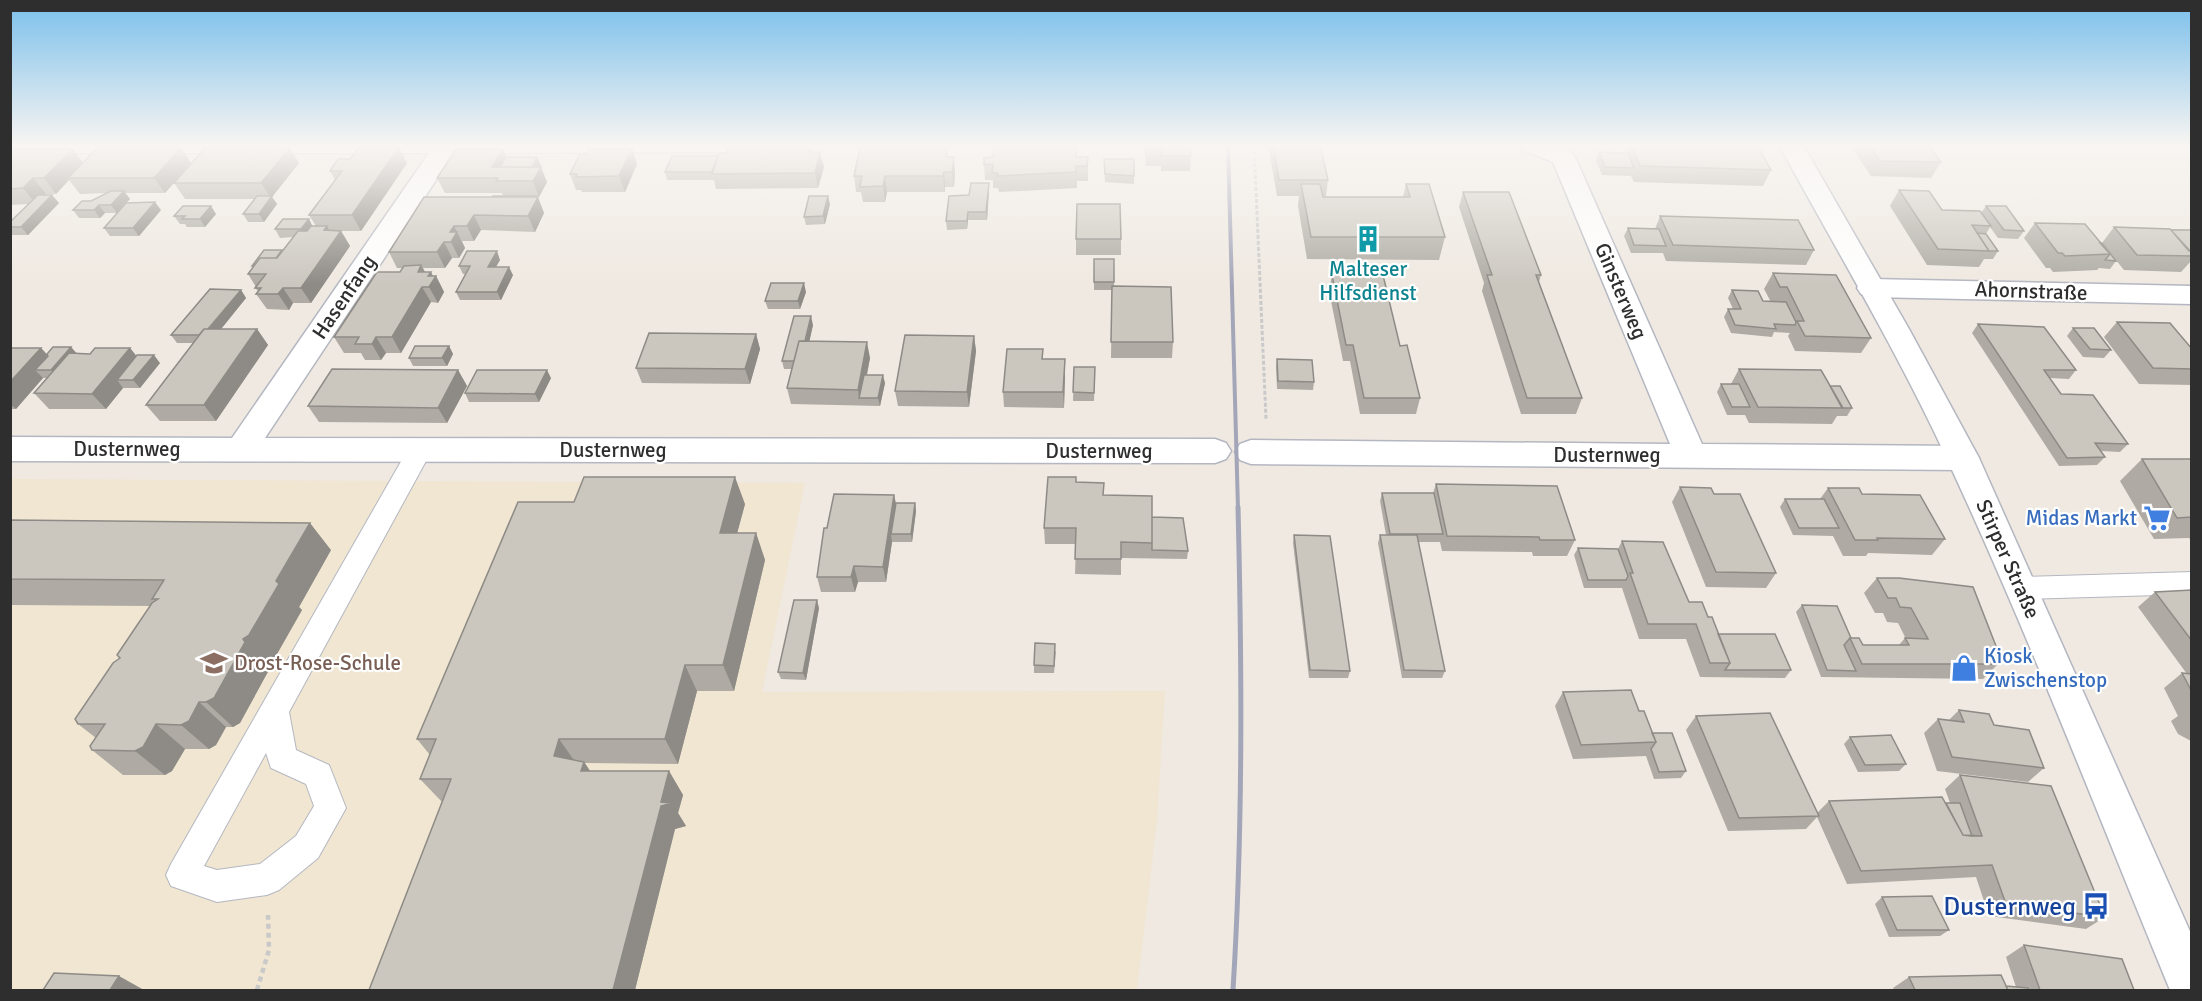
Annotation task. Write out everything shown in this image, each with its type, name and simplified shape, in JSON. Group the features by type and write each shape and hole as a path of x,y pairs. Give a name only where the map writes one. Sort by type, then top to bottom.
{"street":[{"name":"Hasenfang","path":"241,449 416,192"},
{"name":"Ginsterweg","path":"1578,192 1691,456"},
{"name":"Stirper Straße","path":"1817,192 1963,458 2192,989"},
{"name":"Ahornstraße","path":"1871,288 2192,295"},
{"name":"Dusternweg","path":"10,449 1215,452"},
{"name":"Dusternweg","path":"1259,452 1963,458"}],"lane":[{"path":"274,711 282,758 318,775 330,808 307,847 267,879 217,886 182,875 420,450"},
{"path":"2020,588 2192,583"}],"path":[{"path":"1255,192 1259,452"},
{"path":"257,990 269,950 267,879"}],"shaded area":[{"path":"11,479 805,483 762,692 1165,691 1157,821 1137,990 11,990"}],"building":[{"path":"110,192 123,192 111,205 99,205 94,210 73,210 82,201 91,201"},
{"path":"326,192 368,192 352,215 309,215"},
{"path":"970,192 988,192 986,212 968,212 967,221 946,221 949,196 969,195"},
{"path":"1302,192 1322,192 1323,197 1410,197 1408,192 1431,192 1445,237 1311,237"},
{"path":"1463,192 1509,192 1541,275 1536,275 1582,398 1527,398 1487,275 1492,275"},
{"path":"1900,192 1929,192 1942,210 1980,211 1991,226 1972,225 1989,251 1938,249"},
{"path":"38,195 52,195 21,227 10,227 10,222"},
{"path":"257,196 272,196 259,214 243,214"},
{"path":"493,196 536,196 492,197"},
{"path":"809,196 828,196 823,216 804,217"},
{"path":"424,197 538,197 528,216 474,215 467,226 454,226 450,232 457,232 451,242 444,242 437,252 389,252"},
{"path":"155,202 133,228 104,228 126,203"},
{"path":"1077,204 1120,204 1121,239 1076,239"},
{"path":"183,206 211,206 200,219 182,219 185,216 174,216"},
{"path":"1986,206 2006,206 2024,231 2004,230"},
{"path":"1660,216 1798,220 1814,250 1673,245"},
{"path":"283,219 309,219 301,229 275,229"},
{"path":"2035,223 2085,224 2110,254 2065,256 2058,253"},
{"path":"311,226 327,226 324,230 341,231 301,288 283,288 278,294 256,294 261,288 255,288 266,274 248,274 260,258 277,258 298,231 307,231"},
{"path":"2114,227 2170,229 2192,253 2192,256 2137,255"},
{"path":"1628,228 1659,229 1666,246 1634,245"},
{"path":"2171,230 2192,230 2192,251 2189,251"},
{"path":"1977,233 1986,234 1998,251 1989,251"},
{"path":"2100,243 2102,243 2116,261 2105,260 2110,254"},
{"path":"264,250 282,250 276,258 260,258 252,266"},
{"path":"467,251 497,251 488,267 509,267 497,292 456,292 470,266 459,266"},
{"path":"1094,259 1114,259 1114,282 1094,282"},
{"path":"421,265 418,272 431,272 428,276 436,276 429,287 422,287 392,337 376,337 372,344 355,344 359,337 334,337 377,272 400,272 404,266"},
{"path":"1773,273 1836,275 1871,338 1805,336 1797,321 1804,321 1787,287 1780,287"},
{"path":"1332,275 1383,275 1400,346 1407,345 1420,398 1364,398 1353,345 1346,345"},
{"path":"771,283 804,283 798,301 765,301"},
{"path":"1112,286 1171,287 1173,342 1111,342"},
{"path":"210,289 241,290 208,329 204,329 199,335 171,335"},
{"path":"1732,290 1758,291 1763,301 1786,302 1796,322 1795,325 1774,324 1776,329 1735,325 1728,309 1741,309"},
{"path":"794,316 811,316 805,341 799,341 794,361 782,361"},
{"path":"2117,322 2170,323 2192,349 2192,369 2153,368"},
{"path":"1978,324 2044,327 2076,370 2044,370 2061,394 2093,395 2128,444 2095,443 2105,457 2067,458"},
{"path":"2073,328 2094,328 2111,350 2090,349"},
{"path":"204,329 257,329 204,405 146,405"},
{"path":"649,333 756,334 745,369 636,368"},
{"path":"905,335 974,336 967,392 895,391"},
{"path":"799,341 867,342 858,390 787,388"},
{"path":"415,346 449,346 442,358 409,358"},
{"path":"53,347 71,347 51,370 35,370 48,356 47,354"},
{"path":"10,348 41,348 10,382"},
{"path":"95,348 130,348 92,394 34,393 69,353 90,354"},
{"path":"1007,349 1043,349 1042,359 1065,359 1063,392 1003,392"},
{"path":"137,355 154,355 133,380 117,380"},
{"path":"1277,359 1312,360 1314,382 1278,381"},
{"path":"1074,367 1095,367 1094,393 1073,392"},
{"path":"332,369 458,370 438,408 308,406"},
{"path":"1739,369 1821,370 1843,408 1758,407"},
{"path":"477,370 547,370 535,394 465,393"},
{"path":"864,375 883,375 878,398 859,398"},
{"path":"1721,384 1739,384 1750,407 1732,407"},
{"path":"1830,386 1840,386 1852,408 1842,408"},
{"path":"2142,459 2192,459 2192,517 2177,518"},
{"path":"584,477 735,477 720,533 756,533 723,665 685,665 665,739 559,739 554,756 584,762 581,771 669,771 661,802 672,803 661,806 613,990 369,990 451,779 420,779 436,739 417,739 518,502 574,502"},
{"path":"1048,477 1076,477 1076,482 1104,483 1103,495 1152,496 1152,543 1121,542 1121,559 1075,559 1076,528 1044,528"},
{"path":"1436,484 1557,486 1575,540 1540,540 1539,537 1447,536"},
{"path":"1680,487 1711,488 1714,494 1740,494 1776,573 1716,572"},
{"path":"1828,488 1859,488 1862,494 1920,495 1945,539 1855,540"},
{"path":"1382,493 1434,493 1443,534 1390,534"},
{"path":"834,494 894,495 883,567 854,566 851,577 817,577 824,528 827,528"},
{"path":"1785,499 1824,499 1839,528 1799,528"},
{"path":"896,503 915,503 911,534 891,534"},
{"path":"1152,517 1183,518 1188,551 1152,550"},
{"name":"Drost-Rose-Schule","path":"10,520 310,523 276,581 279,584 249,635 243,639 245,642 214,698 206,702 199,702 189,721 181,725 156,724 143,747 135,751 92,750 90,746 105,724 78,724 75,719 113,663 120,658 117,655 152,603 158,599 152,599 164,580 10,579"},
{"path":"1294,535 1330,536 1350,671 1310,670"},
{"path":"1380,535 1417,535 1445,671 1404,670"},
{"path":"1622,541 1663,542 1689,602 1702,602 1708,617 1712,617 1730,663 1710,663 1696,624 1648,624 1630,573 1633,573"},
{"path":"1578,548 1618,549 1628,576 1626,580 1588,580"},
{"path":"1877,578 1899,578 1973,587 2001,659 1998,664 1862,664 1850,638 1859,638 1863,645 1909,645 1905,638 1928,639 1911,608 1900,607 1896,598 1888,598"},
{"path":"2192,590 2192,641 2155,592"},
{"path":"794,600 817,600 803,673 778,672"},
{"path":"1802,605 1837,606 1851,638 1844,645 1856,671 1827,670"},
{"path":"1718,634 1775,634 1791,670 1725,670 1730,663"},
{"path":"1035,643 1055,644 1054,666 1034,665"},
{"path":"2182,673 2192,674 2192,692"},
{"path":"1631,690 1639,711 1644,711 1656,742 1581,745 1563,692"},
{"path":"1959,710 1989,714 1994,725 2029,730 2044,768 1952,757 1938,719 1964,722"},
{"path":"1770,713 1819,816 1739,818 1696,716"},
{"path":"1652,733 1672,733 1686,771 1659,772 1651,749 1656,742"},
{"path":"1891,735 1906,764 1865,765 1850,737"},
{"path":"1960,775 2051,786 2105,917 2006,904 1992,865 1861,871 1829,801 1942,797 1963,835 1982,836"},
{"path":"1946,803 1960,803 1972,836 1963,835"},
{"path":"1932,896 1949,930 1897,930 1882,897"},
{"path":"2024,945 2122,959 2134,990 2040,990"},
{"path":"54,973 119,976 110,990 43,990"},
{"path":"2001,975 2008,990 1915,990 1909,977"},
{"path":"2006,986 2028,988 2029,990 2008,990"}],"railway":[{"path":"1229,192 1238,509"},
{"path":"1233,990 1239,869 1241,748 1238,507"}],"place":[{"name":"Malteser Hilfsdienst","path":"1368,239"},
{"name":"Midas Markt","path":"2157,518"},
{"name":"Drost-Rose-Schule","path":"214,663"},
{"name":"Kiosk Zwischenstop","path":"1964,668"},
{"name":"Dusternweg","path":"2096,906"}]}
